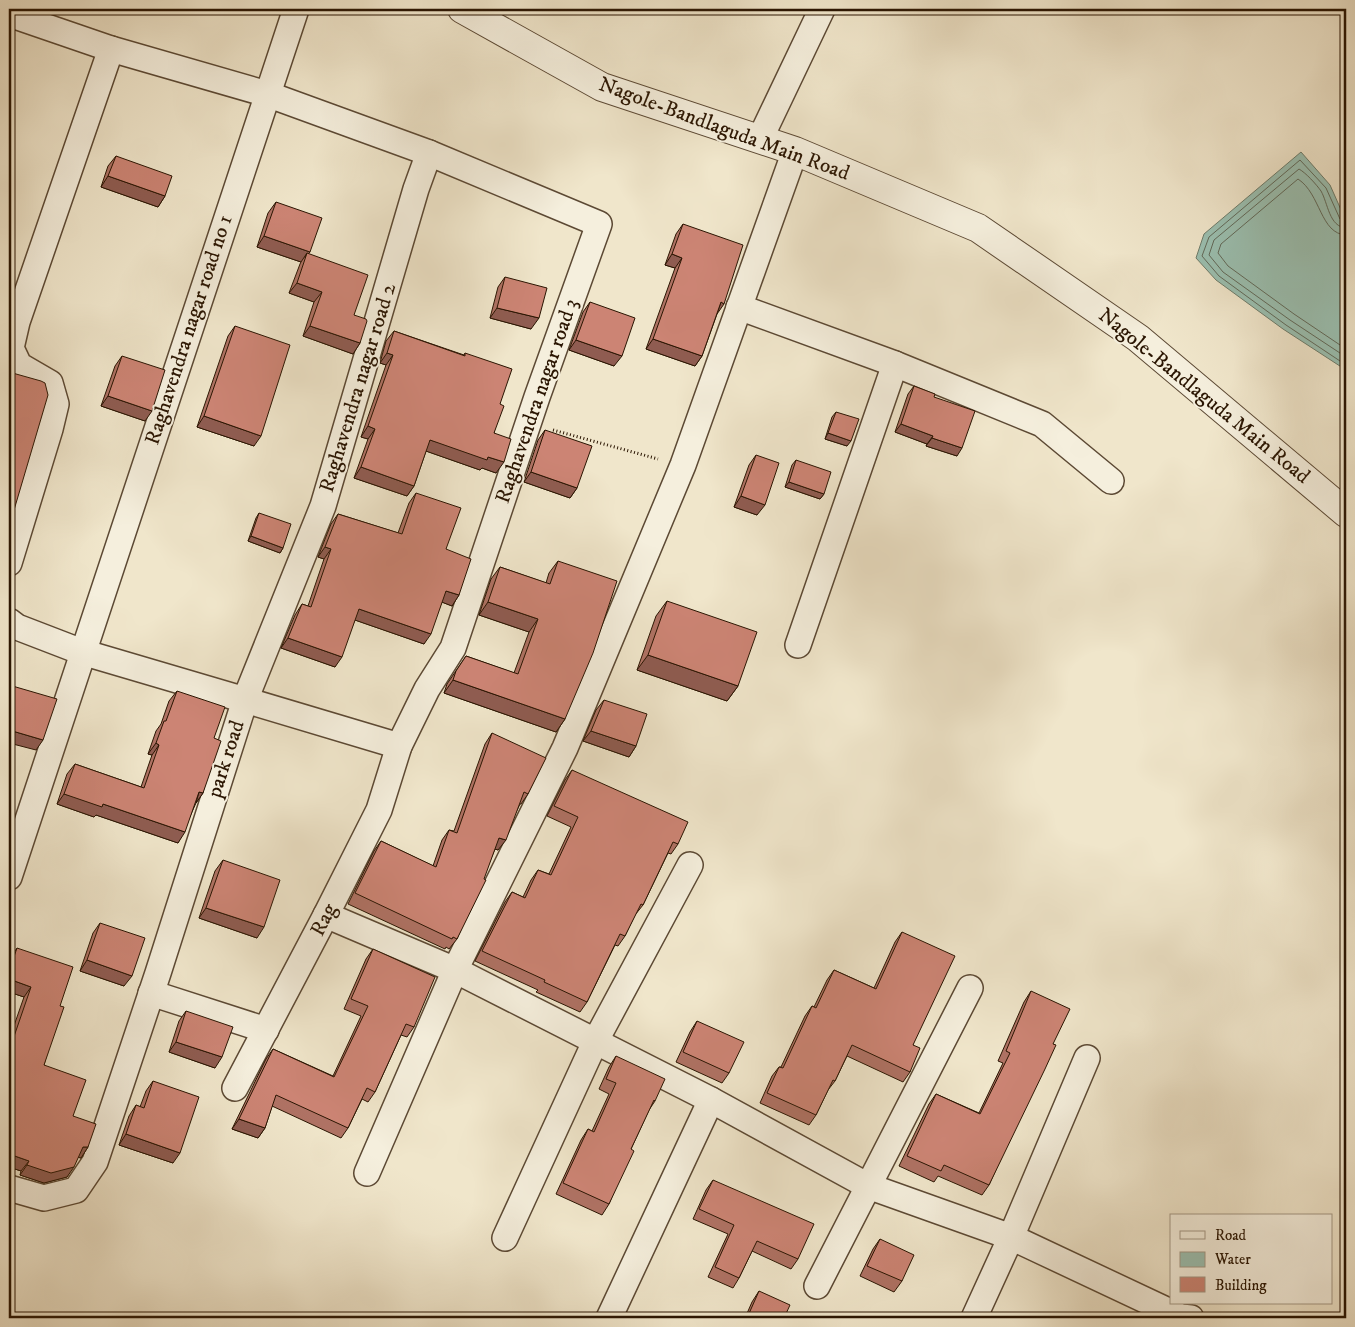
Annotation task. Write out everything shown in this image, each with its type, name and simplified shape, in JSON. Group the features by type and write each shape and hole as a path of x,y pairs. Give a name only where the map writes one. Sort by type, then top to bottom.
{"street":[{"name":"Raghavendra nagar road no 1","path":"9,877 266,94 296,9"},
{"name":"Nagole-Bandlaguda Main Road","path":"462,9 602,87 795,151 978,228 1138,338 1346,513"},
{"path":"760,139 822,9"},
{"path":"9,14 111,49 266,94 429,153"},
{"path":"9,564 56,404 50,383 20,365 12,348 18,322 111,49"},
{"path":"367,1174 455,970 565,748 683,465 795,151"},
{"name":"Raghavendra nagar road 3","path":"399,746 428,689 453,648 528,423 599,224 429,153"},
{"name":"Raghavendra nagar road 2","path":"245,700 323,506 416,188 429,153"},
{"path":"739,307 894,364 1042,424 1111,481"},
{"path":"798,645 894,364"},
{"path":"9,621 17,627 82,652 245,700"},
{"name":"park road","path":"9,1188 44,1198 76,1190 96,1162 245,700 399,746"},
{"name":"Rag","path":"235,1088 379,810 399,746"},
{"path":"505,1238 595,1042 690,865"},
{"path":"326,915 455,970 711,1100 868,1186 1011,1237 1181,1317 1191,1318"},
{"path":"155,983 266,1030"},
{"path":"817,1286 970,988"},
{"path":"974,1318 1011,1237 1087,1058"},
{"path":"609,1318 711,1100"}],"path":[{"path":"528,423 683,465"}],"water":[{"path":"1301,152 1330,185 1346,221 1346,370 1283,329 1216,280 1196,258 1204,234"}],"building":[{"path":"116,156 172,176 165,196 108,176"},
{"path":"276,202 322,218 310,252 264,236"},
{"path":"683,224 743,245 724,304 721,302 702,356 653,339 682,258 672,254"},
{"path":"307,253 368,275 354,315 367,321 360,343 310,326 322,292 297,283"},
{"path":"505,277 547,288 539,318 497,308"},
{"path":"590,302 635,318 622,356 576,340"},
{"path":"235,326 290,345 261,436 204,416"},
{"path":"394,331 465,356 465,353 512,369 500,404 504,406 494,433 511,439 504,462 488,457 487,460 430,440 414,486 361,467 375,429 368,426 393,355 387,353"},
{"path":"122,356 165,370 152,411 108,396"},
{"path":"9,372 45,383 48,395 9,527"},
{"path":"914,386 935,394 934,397 975,411 962,448 932,438 933,436 901,424"},
{"path":"836,412 859,419 851,441 828,433"},
{"path":"545,430 592,446 577,488 531,472"},
{"path":"756,455 779,463 765,505 741,496"},
{"path":"796,460 831,472 824,494 789,482"},
{"path":"416,493 461,508 446,549 471,559 459,595 446,591 431,634 359,609 342,657 288,638 302,604 311,607 331,549 325,547 338,514 402,534"},
{"path":"259,513 291,524 283,548 251,536"},
{"path":"558,561 617,581 593,653 565,719 453,680 456,671 466,656 518,674 538,619 488,602 500,567 550,584"},
{"path":"667,601 757,632 738,686 648,655"},
{"path":"9,685 57,699 43,740 9,730"},
{"path":"177,691 225,707 214,738 221,741 203,793 199,792 185,832 103,804 102,807 64,794 75,764 144,788 159,745 156,743"},
{"path":"604,700 647,714 636,746 591,731"},
{"path":"492,733 546,758 528,794 524,792 506,840 499,838 484,879 486,880 457,939 453,937 452,939 355,893 381,841 436,867 449,830 457,833"},
{"path":"572,770 688,822 678,844 673,842 643,905 641,904 625,936 620,934 587,1002 482,951 512,892 525,898 538,870 551,875 578,817 554,806"},
{"path":"223,860 280,880 264,927 206,908"},
{"path":"100,923 145,938 132,976 87,960"},
{"path":"902,932 955,956 913,1045 920,1048 910,1072 852,1045 816,1115 767,1093 779,1067 783,1068 812,1006 816,1008 834,970 876,989"},
{"path":"17,948 73,967 60,1006 64,1007 44,1065 86,1080 73,1116 96,1124 88,1147 83,1147 74,1167 51,1173 27,1165 29,1161 9,1154 9,1051 31,987 9,979 9,971"},
{"path":"373,949 435,977 414,1027 406,1024 375,1092 367,1088 348,1128 276,1095 265,1128 239,1119 273,1049 334,1077 368,1006 351,999"},
{"path":"1031,991 1070,1009 1053,1044 1056,1045 1045,1069 989,1185 944,1165 941,1171 907,1156 936,1094 980,1114 1010,1053 1006,1051"},
{"path":"186,1011 233,1027 222,1057 176,1042"},
{"path":"697,1021 744,1042 729,1073 683,1052"},
{"path":"616,1056 665,1079 631,1149 634,1151 609,1204 563,1183 588,1129 594,1132 616,1083 606,1079"},
{"path":"153,1081 199,1097 180,1153 126,1134 136,1105 144,1108"},
{"path":"713,1180 814,1224 798,1259 757,1241 739,1278 715,1267 734,1225 699,1209"},
{"path":"880,1239 914,1255 902,1281 867,1266"},
{"path":"759,1291 790,1305 784,1318 747,1318"}]}
